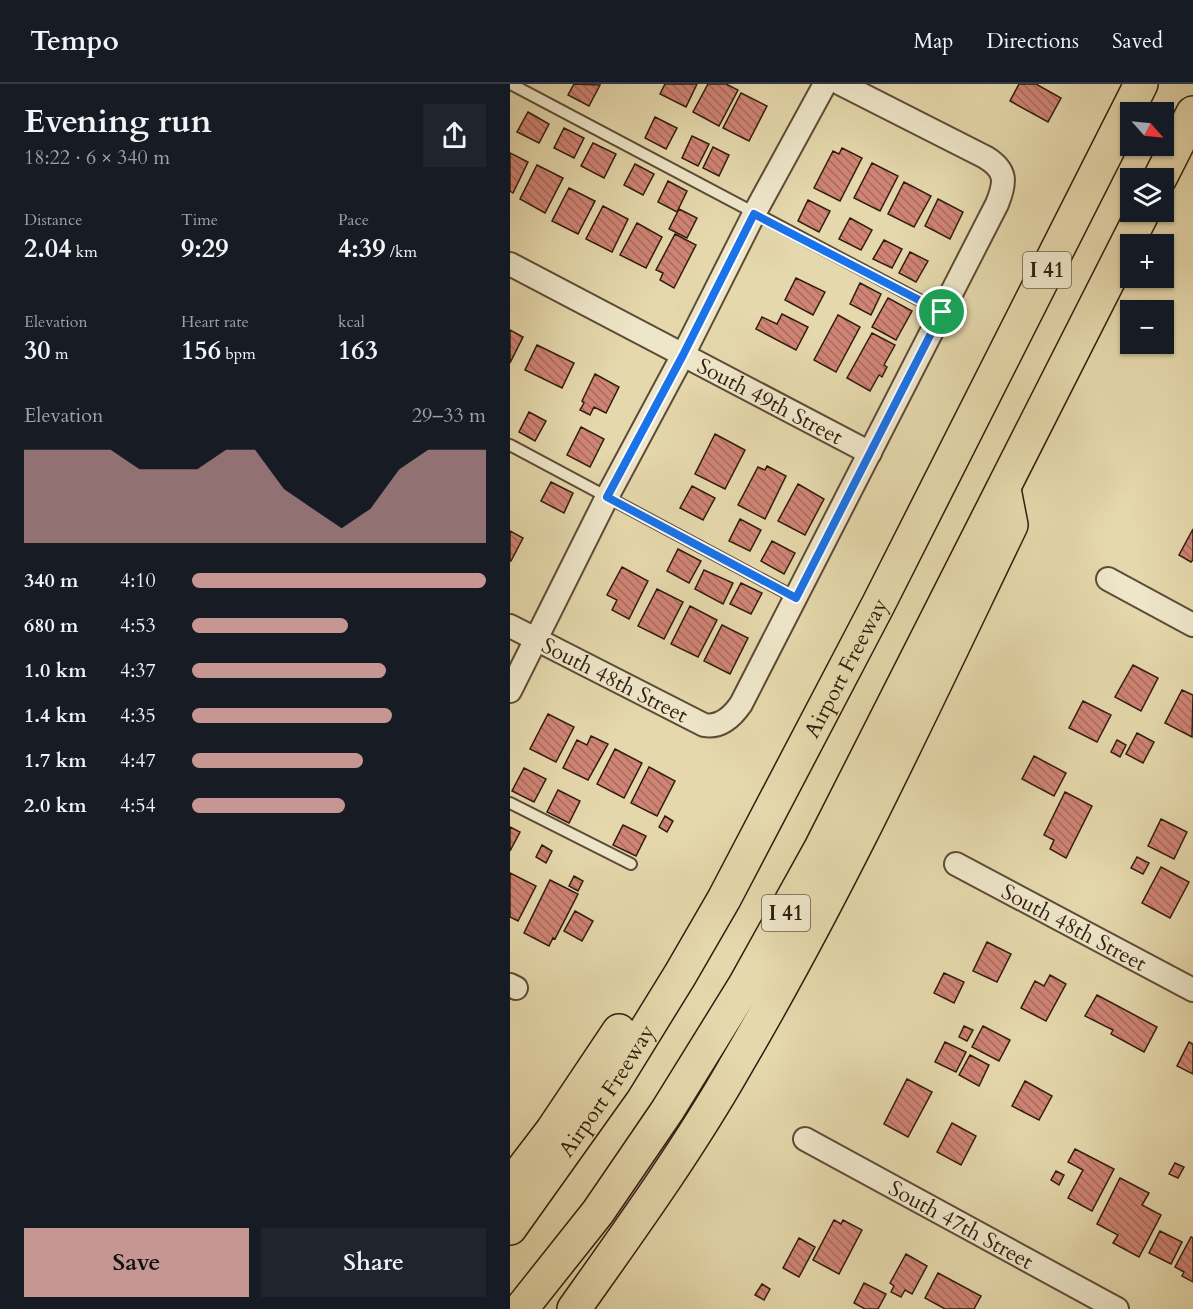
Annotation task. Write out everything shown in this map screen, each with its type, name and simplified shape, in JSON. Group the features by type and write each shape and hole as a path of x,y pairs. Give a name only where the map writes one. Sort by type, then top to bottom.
{"highway":[{"name":"Airport Freeway","path":"510,1228 614,1082 724,899 883,594 1141,84"},
{"path":"1165,168 1193,113"},
{"name":"I 41","path":"521,1309 598,1212 666,1111 745,985 821,848 1138,222"},
{"path":"574,1309 674,1167 735,1069 800,953 856,846 1011,525 1004,489"},
{"path":"510,1186 589,1078 675,941 724,899"}],"street":[{"path":"510,691 607,497 683,355 754,214 825,84"},
{"path":"796,598 998,204 1004,182 997,165 985,157 841,84"},
{"name":"South 49th Street","path":"510,264 870,453"},
{"path":"1108,579 1193,625"},
{"name":"South 48th Street","path":"510,626 704,725 713,726 733,714 744,699 796,598"},
{"name":"South 48th Street","path":"956,864 1193,990"},
{"name":"South 47th Street","path":"805,1139 1117,1309"}],"lane":[{"path":"511,84 942,312"},
{"path":"510,445 796,598"},
{"path":"510,803 631,864"}],"building":[{"path":"574,84 600,85 589,106 568,95"},
{"path":"665,84 697,84 686,107 660,94"},
{"path":"708,84 726,84 738,90 719,126 693,112"},
{"path":"1019,84 1036,84 1061,98 1048,122 1010,101"},
{"path":"741,93 767,106 749,141 723,128"},
{"path":"528,112 549,124 539,143 517,132"},
{"path":"655,117 677,128 666,149 645,138"},
{"path":"564,128 584,138 574,158 554,148"},
{"path":"692,136 709,144 698,166 682,158"},
{"path":"593,143 616,154 604,178 581,166"},
{"path":"713,147 729,155 719,176 703,168"},
{"path":"842,148 862,158 840,201 814,188 833,151 839,154"},
{"path":"510,153 528,162 513,193 510,191"},
{"path":"872,163 898,176 880,211 854,198"},
{"path":"635,164 654,174 643,195 624,185"},
{"path":"537,165 563,178 545,213 520,199"},
{"path":"668,181 687,191 677,212 658,202"},
{"path":"904,182 931,196 914,227 888,214"},
{"path":"569,188 595,201 578,234 552,221"},
{"path":"938,199 963,212 950,239 925,226"},
{"path":"808,200 830,211 819,232 798,221"},
{"path":"603,206 628,219 612,252 586,239"},
{"path":"679,209 697,218 687,238 669,229"},
{"path":"850,218 872,230 861,250 839,239"},
{"path":"637,223 662,237 646,268 620,255"},
{"path":"675,234 696,245 674,288 660,280 663,273 656,270"},
{"path":"884,240 902,249 892,268 873,259"},
{"path":"910,252 928,261 916,282 899,273"},
{"path":"796,278 825,292 813,315 785,300"},
{"path":"860,283 881,294 871,315 850,304"},
{"path":"888,298 912,311 896,340 872,327"},
{"path":"782,314 808,327 796,350 756,329 762,317 777,324"},
{"path":"838,315 860,327 836,372 814,360"},
{"path":"510,330 523,337 510,363"},
{"path":"872,333 895,345 884,365 887,367 882,377 879,375 870,391 847,378"},
{"path":"537,345 574,363 562,388 525,370"},
{"path":"595,374 619,387 606,413 594,407 590,415 580,410"},
{"path":"529,412 546,421 535,441 519,432"},
{"path":"581,427 604,439 590,467 567,455"},
{"path":"715,434 745,450 725,489 695,474"},
{"path":"767,466 786,476 765,519 738,505 758,467 765,470"},
{"path":"551,482 573,493 564,513 541,501"},
{"path":"798,484 824,499 805,535 778,521"},
{"path":"692,486 715,498 703,520 680,508"},
{"path":"740,519 761,530 750,551 729,541"},
{"path":"1193,529 1193,560 1191,562 1179,555"},
{"path":"510,531 523,538 511,561 510,561"},
{"path":"772,541 795,553 784,574 761,561"},
{"path":"678,549 701,561 689,583 667,571"},
{"path":"622,567 648,581 629,619 612,610 617,600 607,595"},
{"path":"704,570 733,583 723,604 695,589"},
{"path":"741,583 762,593 751,614 730,604"},
{"path":"657,589 683,602 664,639 638,626"},
{"path":"690,606 717,620 698,657 671,644"},
{"path":"722,625 748,638 730,674 704,661"},
{"path":"1133,665 1158,678 1141,711 1115,697"},
{"path":"1182,690 1193,695 1192,737 1165,723"},
{"path":"1083,701 1111,715 1097,742 1069,728"},
{"path":"548,714 574,727 556,762 530,749"},
{"path":"1137,733 1154,742 1143,763 1126,754"},
{"path":"591,736 608,744 588,780 563,768 577,740 587,745"},
{"path":"1117,740 1126,745 1120,757 1111,752"},
{"path":"615,749 642,763 624,798 597,784"},
{"path":"1034,756 1066,773 1054,796 1022,779"},
{"path":"649,767 675,781 657,816 631,803"},
{"path":"524,768 546,779 534,802 512,791"},
{"path":"558,790 580,801 569,823 547,812"},
{"path":"1065,792 1092,806 1066,858 1050,849 1054,840 1044,835"},
{"path":"665,816 673,821 667,832 659,827"},
{"path":"1161,819 1187,832 1174,859 1148,846"},
{"path":"623,825 646,836 636,856 613,845"},
{"path":"510,827 520,832 510,851"},
{"path":"542,845 552,851 546,863 536,857"},
{"path":"1137,857 1149,863 1143,874 1131,868"},
{"path":"1161,867 1189,882 1170,918 1142,903"},
{"path":"510,873 536,886 518,921 510,917"},
{"path":"574,876 583,881 578,891 569,886"},
{"path":"550,880 578,894 555,939 553,938 549,946 524,933"},
{"path":"575,911 593,921 582,941 564,931"},
{"path":"987,942 1011,954 997,982 973,971"},
{"path":"944,973 964,982 954,1003 934,993"},
{"path":"1050,975 1066,984 1046,1021 1021,1008 1035,981 1044,986"},
{"path":"1097,995 1157,1027 1144,1052 1111,1034 1113,1030 1085,1016"},
{"path":"964,1026 973,1030 967,1041 959,1037"},
{"path":"983,1026 1010,1040 999,1061 972,1047"},
{"path":"945,1042 966,1052 956,1072 935,1062"},
{"path":"1189,1042 1193,1044 1193,1074 1177,1066"},
{"path":"970,1055 989,1065 979,1086 959,1075"},
{"path":"907,1079 932,1092 908,1137 884,1124"},
{"path":"1025,1081 1052,1096 1039,1120 1012,1106"},
{"path":"952,1123 976,1136 961,1165 937,1152"},
{"path":"1075,1149 1114,1169 1092,1211 1068,1198 1083,1170 1068,1162"},
{"path":"1175,1163 1184,1167 1178,1178 1169,1174"},
{"path":"1056,1171 1064,1175 1059,1185 1051,1180"},
{"path":"1120,1178 1149,1193 1142,1205 1161,1215 1139,1257 1113,1243 1118,1235 1097,1224"},
{"path":"834,1220 841,1224 843,1220 862,1230 839,1274 813,1260"},
{"path":"1160,1231 1182,1242 1171,1264 1149,1253"},
{"path":"1191,1237 1193,1238 1193,1282 1182,1276 1184,1272 1175,1267"},
{"path":"799,1238 815,1247 799,1277 783,1268"},
{"path":"906,1254 927,1266 912,1294 905,1290 901,1297 891,1292 894,1286 890,1283"},
{"path":"938,1273 981,1296 974,1309 945,1309 925,1298"},
{"path":"864,1283 886,1294 878,1309 865,1309 854,1303"},
{"path":"762,1284 770,1289 764,1300 755,1295"}],"route":[{"path":"754,214 942,312 796,598 607,497 683,355 754,214"}]}
